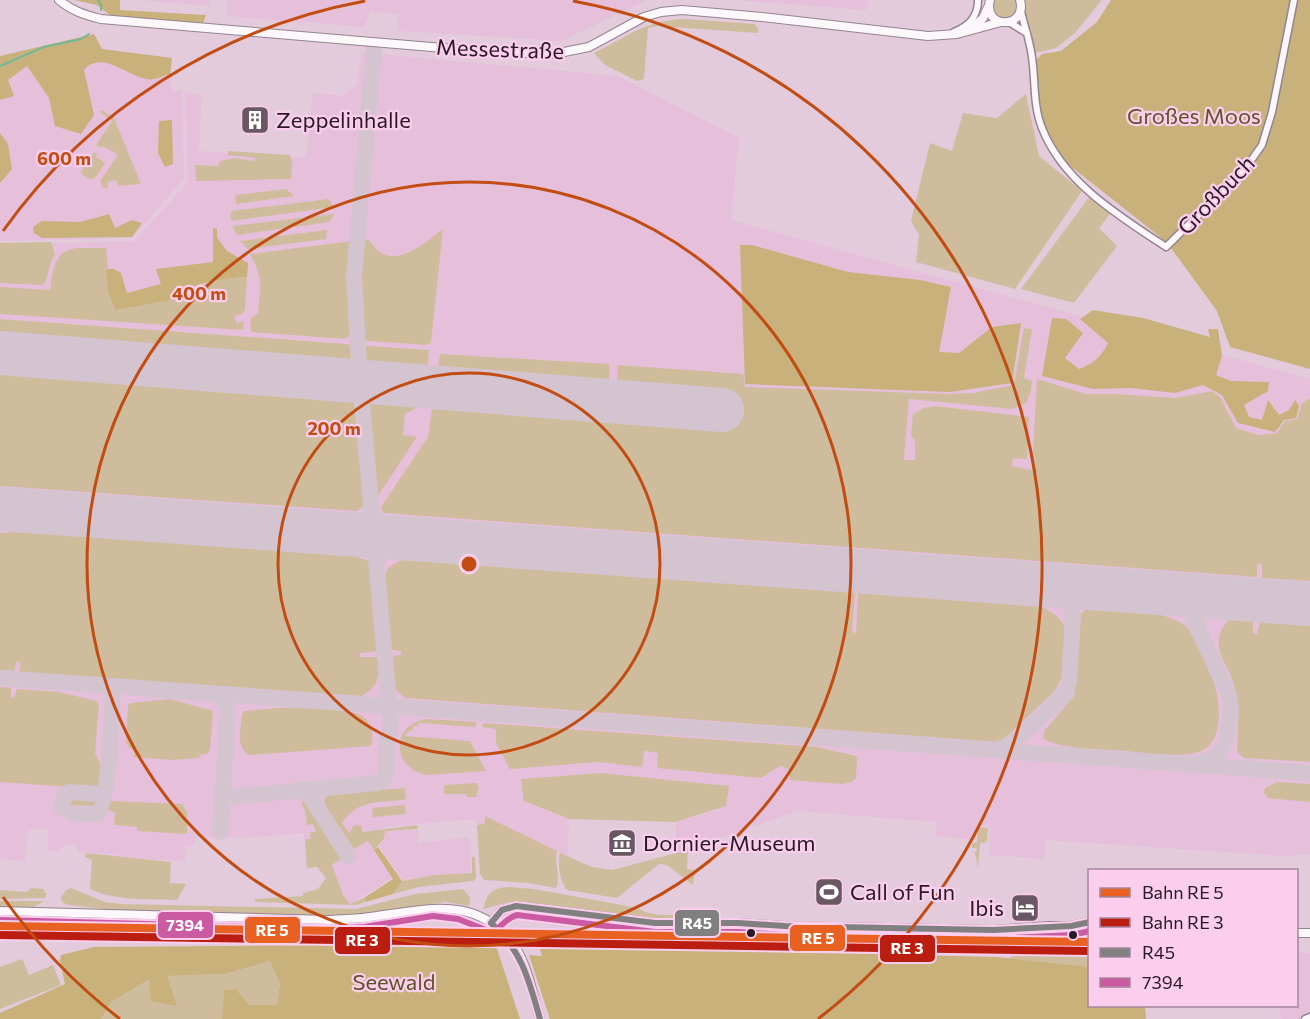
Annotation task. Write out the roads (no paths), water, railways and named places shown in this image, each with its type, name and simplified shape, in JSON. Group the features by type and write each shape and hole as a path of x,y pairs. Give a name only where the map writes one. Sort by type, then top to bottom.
{"street":[{"name":"Messestraße","path":"59,0 75,11 100,19 467,50 554,54 589,47 644,17 661,12 682,10 928,36 944,36 1005,22"},
{"path":"944,36 966,27 975,17 978,0"},
{"name":"Großbuch","path":"1025,32 1029,41 1041,127 1060,163 1099,199 1166,247 1245,169 1262,146 1272,112 1294,0"},
{"path":"989,3 994,18 1025,32"},
{"path":"971,29 983,18 989,3"},
{"path":"1005,22 1017,18 1021,4"},
{"path":"1021,4 1025,32"},
{"path":"491,923 502,910 516,906 655,923 993,930 1077,926 1088,928"},
{"path":"0,911 330,920 362,918 421,908 455,909 476,915 491,923 516,949 526,970 540,1019"},
{"path":"1077,926 1088,922"},
{"path":"1305,1019 1310,1017"}],"waterway":[{"path":"98,0 101,10"},
{"path":"0,66 44,47 81,39 89,34"}],"place":[{"name":"Zeppelinhalle","path":"255,120"},
{"name":"Dornier-Museum","path":"622,843"},
{"name":"Call of Fun","path":"829,892"},
{"name":"Ibis","path":"1025,908"}],"park label":[{"name":"Großes Moos","path":"1194,116"},
{"name":"Seewald","path":"394,982"}]}
